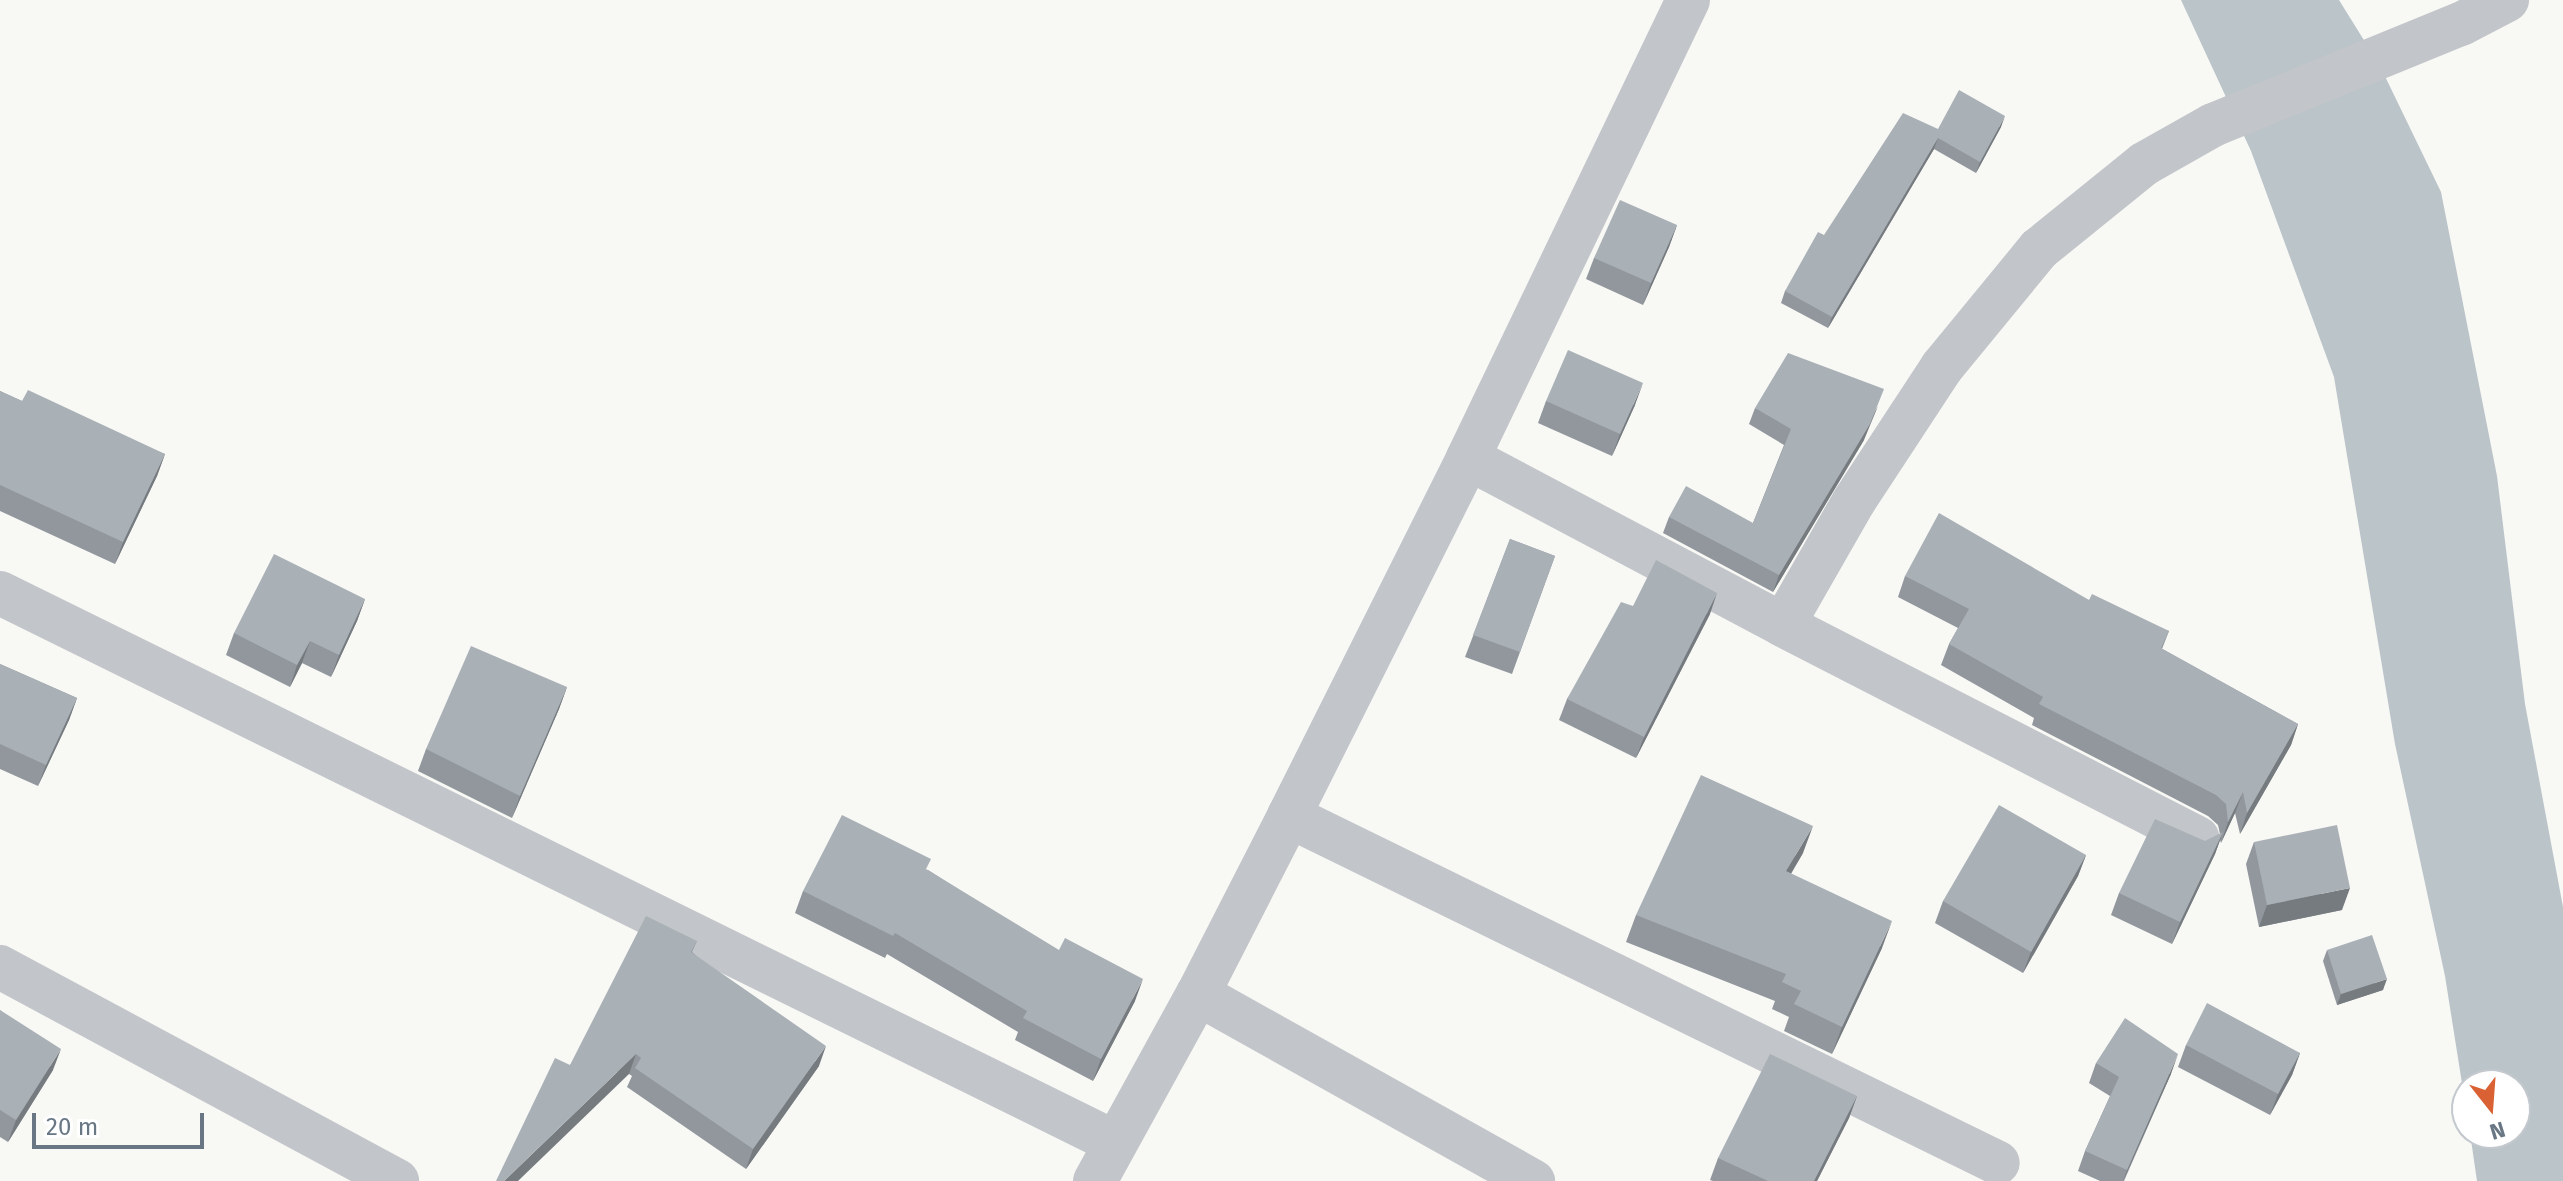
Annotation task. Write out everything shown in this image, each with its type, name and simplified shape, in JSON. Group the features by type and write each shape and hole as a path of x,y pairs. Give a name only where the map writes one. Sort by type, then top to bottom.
{"street":[{"path":"1095,1181 1198,994 1289,816 1468,458 1688,0"},
{"path":"1783,625 1854,501 1942,367 2039,249 2144,164 2213,125 2461,24 2507,0"},
{"path":"1468,458 1783,625 2197,838"},
{"path":"0,593 1114,1142"},
{"path":"1289,816 1998,1163"},
{"path":"0,967 397,1181"},
{"path":"1198,994 1533,1181"}],"shaded area":[{"path":"2181,0 2339,0 2380,66 2441,192 2497,476 2525,704 2563,907 2563,1181 2477,1181 2472,1149 2531,1149 2531,1069 2460,1069 2445,976 2395,744 2334,377 2251,151"}],"building":[{"path":"1959,90 2005,116 1980,162 1938,138 1832,317 1785,291 1818,232 1824,235 1903,113 1938,129"},
{"path":"1620,200 1677,225 1651,283 1594,258"},
{"path":"1568,350 1643,383 1620,434 1546,401"},
{"path":"1788,353 1884,389 1870,424 1779,575 1669,517 1686,486 1753,523 1791,429 1755,408"},
{"path":"28,390 165,454 123,542 0,485 0,391 22,401"},
{"path":"1939,513 2089,600 2092,594 2169,631 2161,648 2298,724 2247,813 2243,792 2228,822 2226,804 2216,795 2039,704 2043,697 1949,644 1969,609 1905,576"},
{"path":"1510,539 1555,556 1520,652 1473,635"},
{"path":"274,554 365,599 339,655 310,641 297,665 234,633"},
{"path":"1656,560 1717,593 1644,737 1567,699 1621,602 1633,606"},
{"path":"471,646 567,687 520,796 426,749"},
{"path":"0,664 77,698 46,765 0,744"},
{"path":"1701,775 1813,826 1786,871 1892,921 1842,1027 1794,1004 1801,991 1782,982 1786,974 1636,915"},
{"path":"1999,805 2086,855 2031,952 1943,901"},
{"path":"842,815 931,859 926,869 1059,950 1065,938 1143,979 1101,1059 1023,1018 1027,1011 895,933 893,936 803,891"},
{"path":"2155,819 2205,841 2223,832 2180,922 2119,893"},
{"path":"2337,825 2350,888 2267,905 2254,842"},
{"path":"646,916 697,941 691,952 826,1046 753,1149 635,1068 641,1058 636,1054 504,1181 496,1181 555,1058 570,1065"},
{"path":"2372,935 2387,979 2341,994 2327,950"},
{"path":"2207,1003 2300,1053 2278,1094 2186,1045"},
{"path":"0,1010 61,1049 16,1120 0,1110"},
{"path":"2125,1018 2178,1054 2127,1170 2085,1151 2119,1077 2096,1063"},
{"path":"1770,1054 1857,1096 1814,1181 1768,1181 1718,1158"}]}
